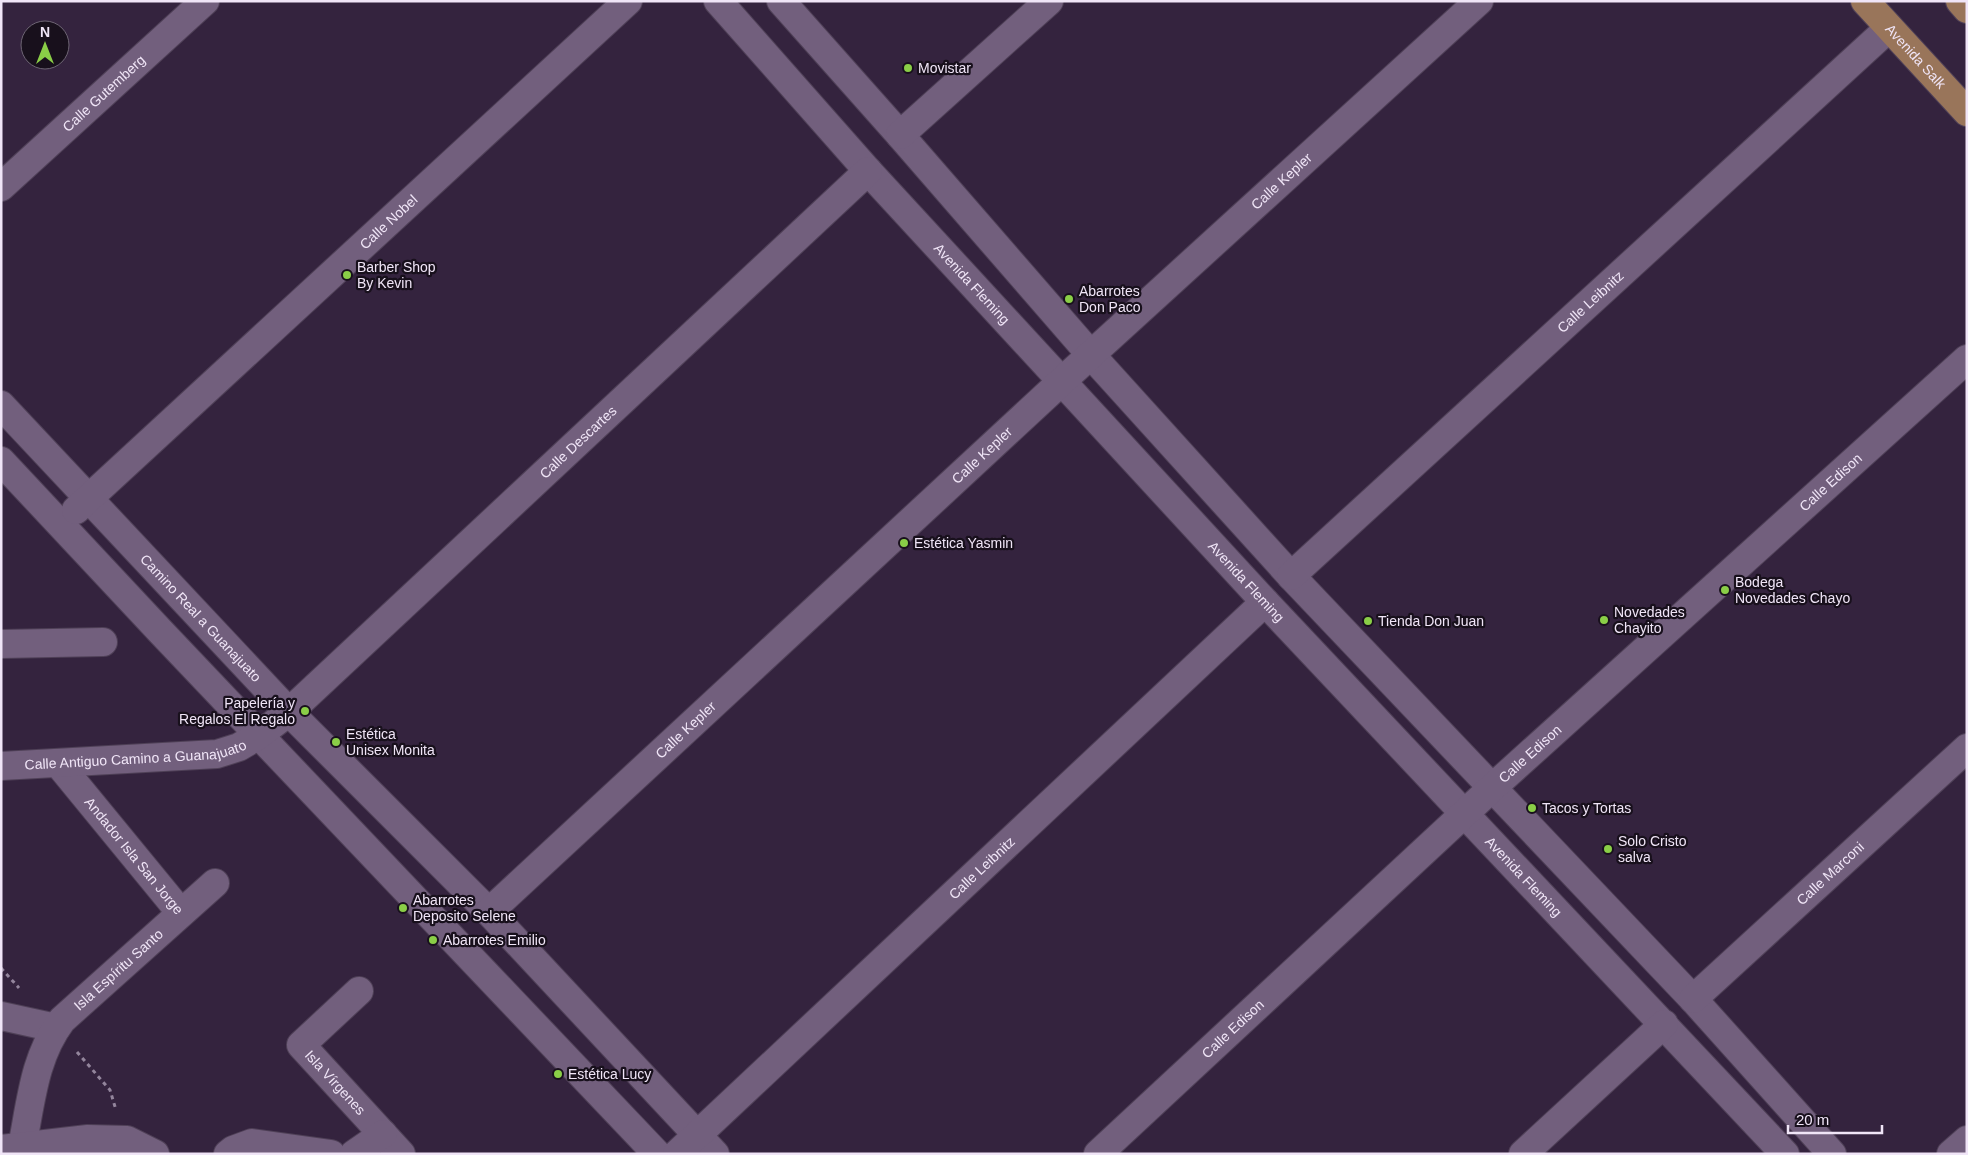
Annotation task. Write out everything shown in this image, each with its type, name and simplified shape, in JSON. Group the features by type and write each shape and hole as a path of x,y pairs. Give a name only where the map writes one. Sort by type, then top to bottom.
{"main road":[{"name":"Avenida Salk","path":"1865,1 1967,112"},
{"path":"1960,1 1967,9"}],"street":[{"name":"Calle Gutemberg","path":"1,186 205,1"},
{"name":"Calle Nobel","path":"60,525 628,1"},
{"name":"Avenida Fleming","path":"718,1 868,171 1265,602 1785,1154"},
{"path":"781,1 1091,356 1292,576 1693,998 1832,1154"},
{"path":"900,135 1049,1"},
{"name":"Calle Kepler","path":"489,912 1062,381 1479,1"},
{"name":"Calle Leibnitz","path":"1292,576 1889,28"},
{"name":"Calle Descartes","path":"289,712 868,171"},
{"name":"Calle Edison","path":"1098,1154 1493,787 1967,359"},
{"name":"Camino Real a Guanajuato","path":"1,405 289,712 489,912 706,1144"},
{"path":"1,461 657,1154"},
{"name":"Calle Leibnitz","path":"677,1154 706,1144 1265,602"},
{"path":"1,644 103,642"},
{"name":"Calle Antiguo Camino a Guanajuato","path":"1,766 217,754 239,747 259,735 289,712"},
{"name":"Calle Marconi","path":"1693,998 1967,748"},
{"name":"Andador Isla San Jorge","path":"58,763 181,914 215,883"},
{"name":"Isla Espíritu Santo","path":"12,1148 44,1050 56,1028 62,1020 181,914"},
{"name":"Isla Vírgenes","path":"359,991 301,1046 401,1154"},
{"path":"1,1016 56,1028"},
{"path":"1523,1154 1664,1024"},
{"path":"354,1154 383,1134"},
{"path":"12,1148 88,1139 127,1140 155,1154"},
{"path":"1951,1154 1967,1140"},
{"path":"228,1154 232,1150 252,1143 330,1154"}],"path":[{"path":"56,1028 110,1090 127,1140"}],"place":[{"name":"Movistar","path":"908,68"},
{"name":"Barber Shop By Kevin","path":"347,275"},
{"name":"Abarrotes Don Paco","path":"1069,299"},
{"name":"Estética Yasmin","path":"904,543"},
{"name":"Bodega Novedades Chayo","path":"1725,590"},
{"name":"Novedades Chayito","path":"1604,620"},
{"name":"Tienda Don Juan","path":"1368,621"},
{"name":"Papelería y Regalos El Regalo","path":"305,711"},
{"name":"Estética Unisex Monita","path":"336,742"},
{"name":"Tacos y Tortas","path":"1532,808"},
{"name":"Solo Cristo salva","path":"1608,849"},
{"name":"Abarrotes Deposito Selene","path":"403,908"},
{"name":"Abarrotes Emilio","path":"433,940"},
{"name":"Estética Lucy","path":"558,1074"}]}
